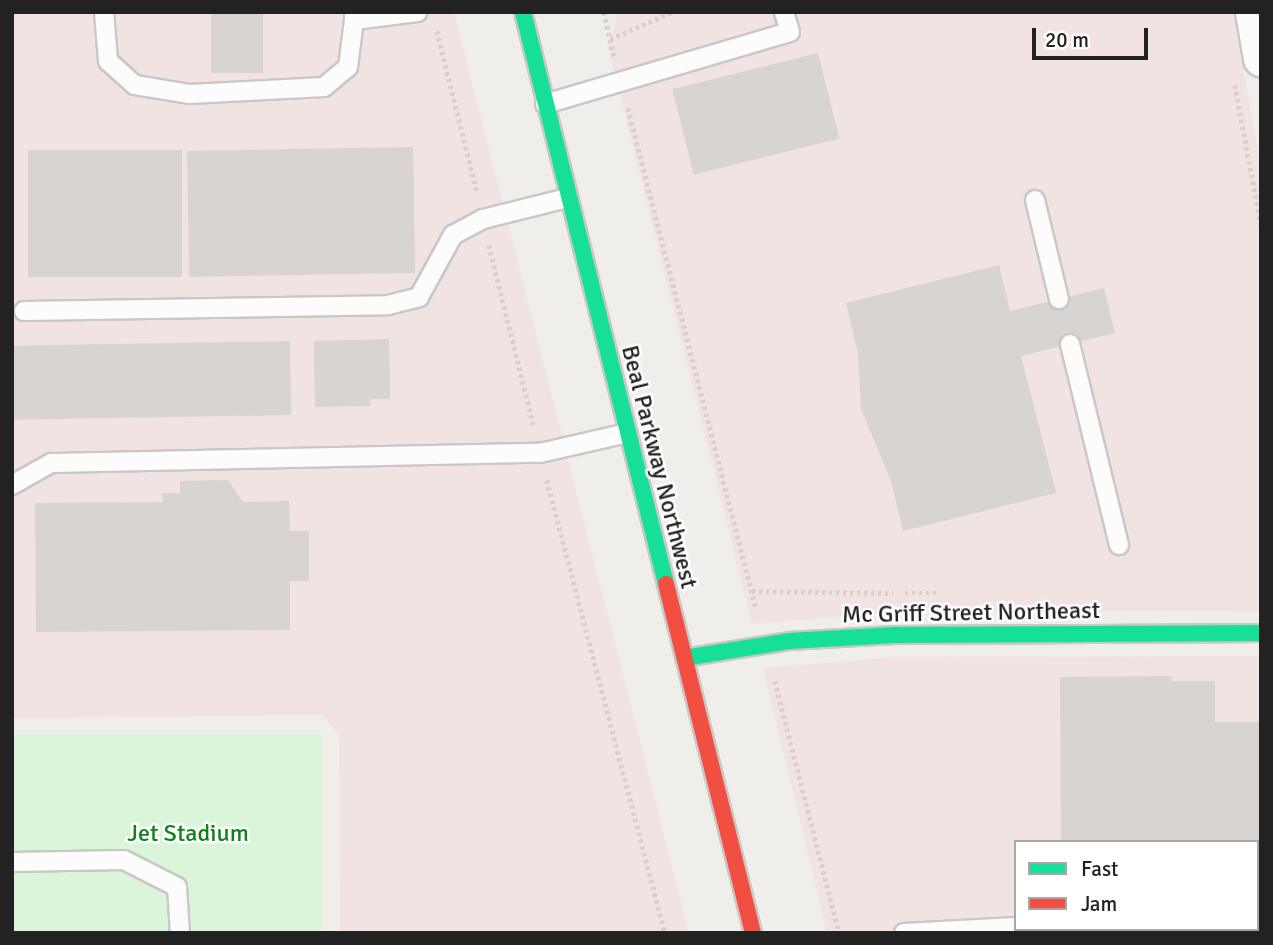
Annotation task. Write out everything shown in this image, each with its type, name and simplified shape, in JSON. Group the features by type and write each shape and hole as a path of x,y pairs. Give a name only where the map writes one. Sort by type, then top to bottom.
{"main road":[{"name":"Beal Parkway Northwest","path":"523,12 753,933"},
{"name":"Mc Griff Street Northeast","path":"684,658 765,645 895,635 1261,633"}],"street":[{"path":"1253,12 1261,58"}],"lane":[{"path":"103,12 108,61 135,85 190,94 324,87 348,67 354,16 417,12"},
{"path":"545,104 790,32 784,12"},
{"path":"24,312 388,305 419,297 453,235 483,219 568,198"},
{"path":"1035,200 1059,299"},
{"path":"1070,344 1119,545"},
{"path":"12,485 51,463 540,453 627,433"},
{"path":"12,862 124,860 177,887 180,933"},
{"path":"916,932 1014,927"}],"path":[{"path":"604,12 839,933"},
{"path":"610,38 672,12"},
{"path":"1234,80 1261,225"}],"shaded area":[{"path":"12,12 454,12 689,933 340,933 339,734 322,715 12,718"},
{"path":"618,12 1233,12 1261,169 1261,611 895,612 752,624 608,47"},
{"path":"1261,656 1261,933 827,933 763,668 896,657"}],"green space":[{"name":"Jet Stadium","path":"12,734 322,734 322,933 12,933"}],"building":[{"path":"211,12 263,12 263,73 211,73"},
{"path":"818,53 839,138 694,175 672,89"},
{"path":"413,147 415,273 189,277 187,151"},
{"path":"28,150 182,150 182,277 28,277"},
{"path":"999,265 1010,311 1104,288 1115,333 1021,356 1056,493 903,531 891,481 861,409 858,353 846,303"},
{"path":"389,339 390,399 370,399 371,406 315,407 314,341"},
{"path":"290,341 291,415 13,420 12,346"},
{"path":"228,480 243,502 289,501 290,531 309,531 309,581 290,581 290,630 36,632 35,503 163,502 162,493 180,493 180,481"},
{"path":"1172,676 1172,681 1215,681 1215,722 1261,722 1261,896 1259,840 1061,840 1060,677"}],"traffic: fast":[{"path":"523,12 666,584"},
{"path":"684,658 789,641 895,635 1261,633"}],"traffic: jam":[{"path":"666,584 753,933"}]}
